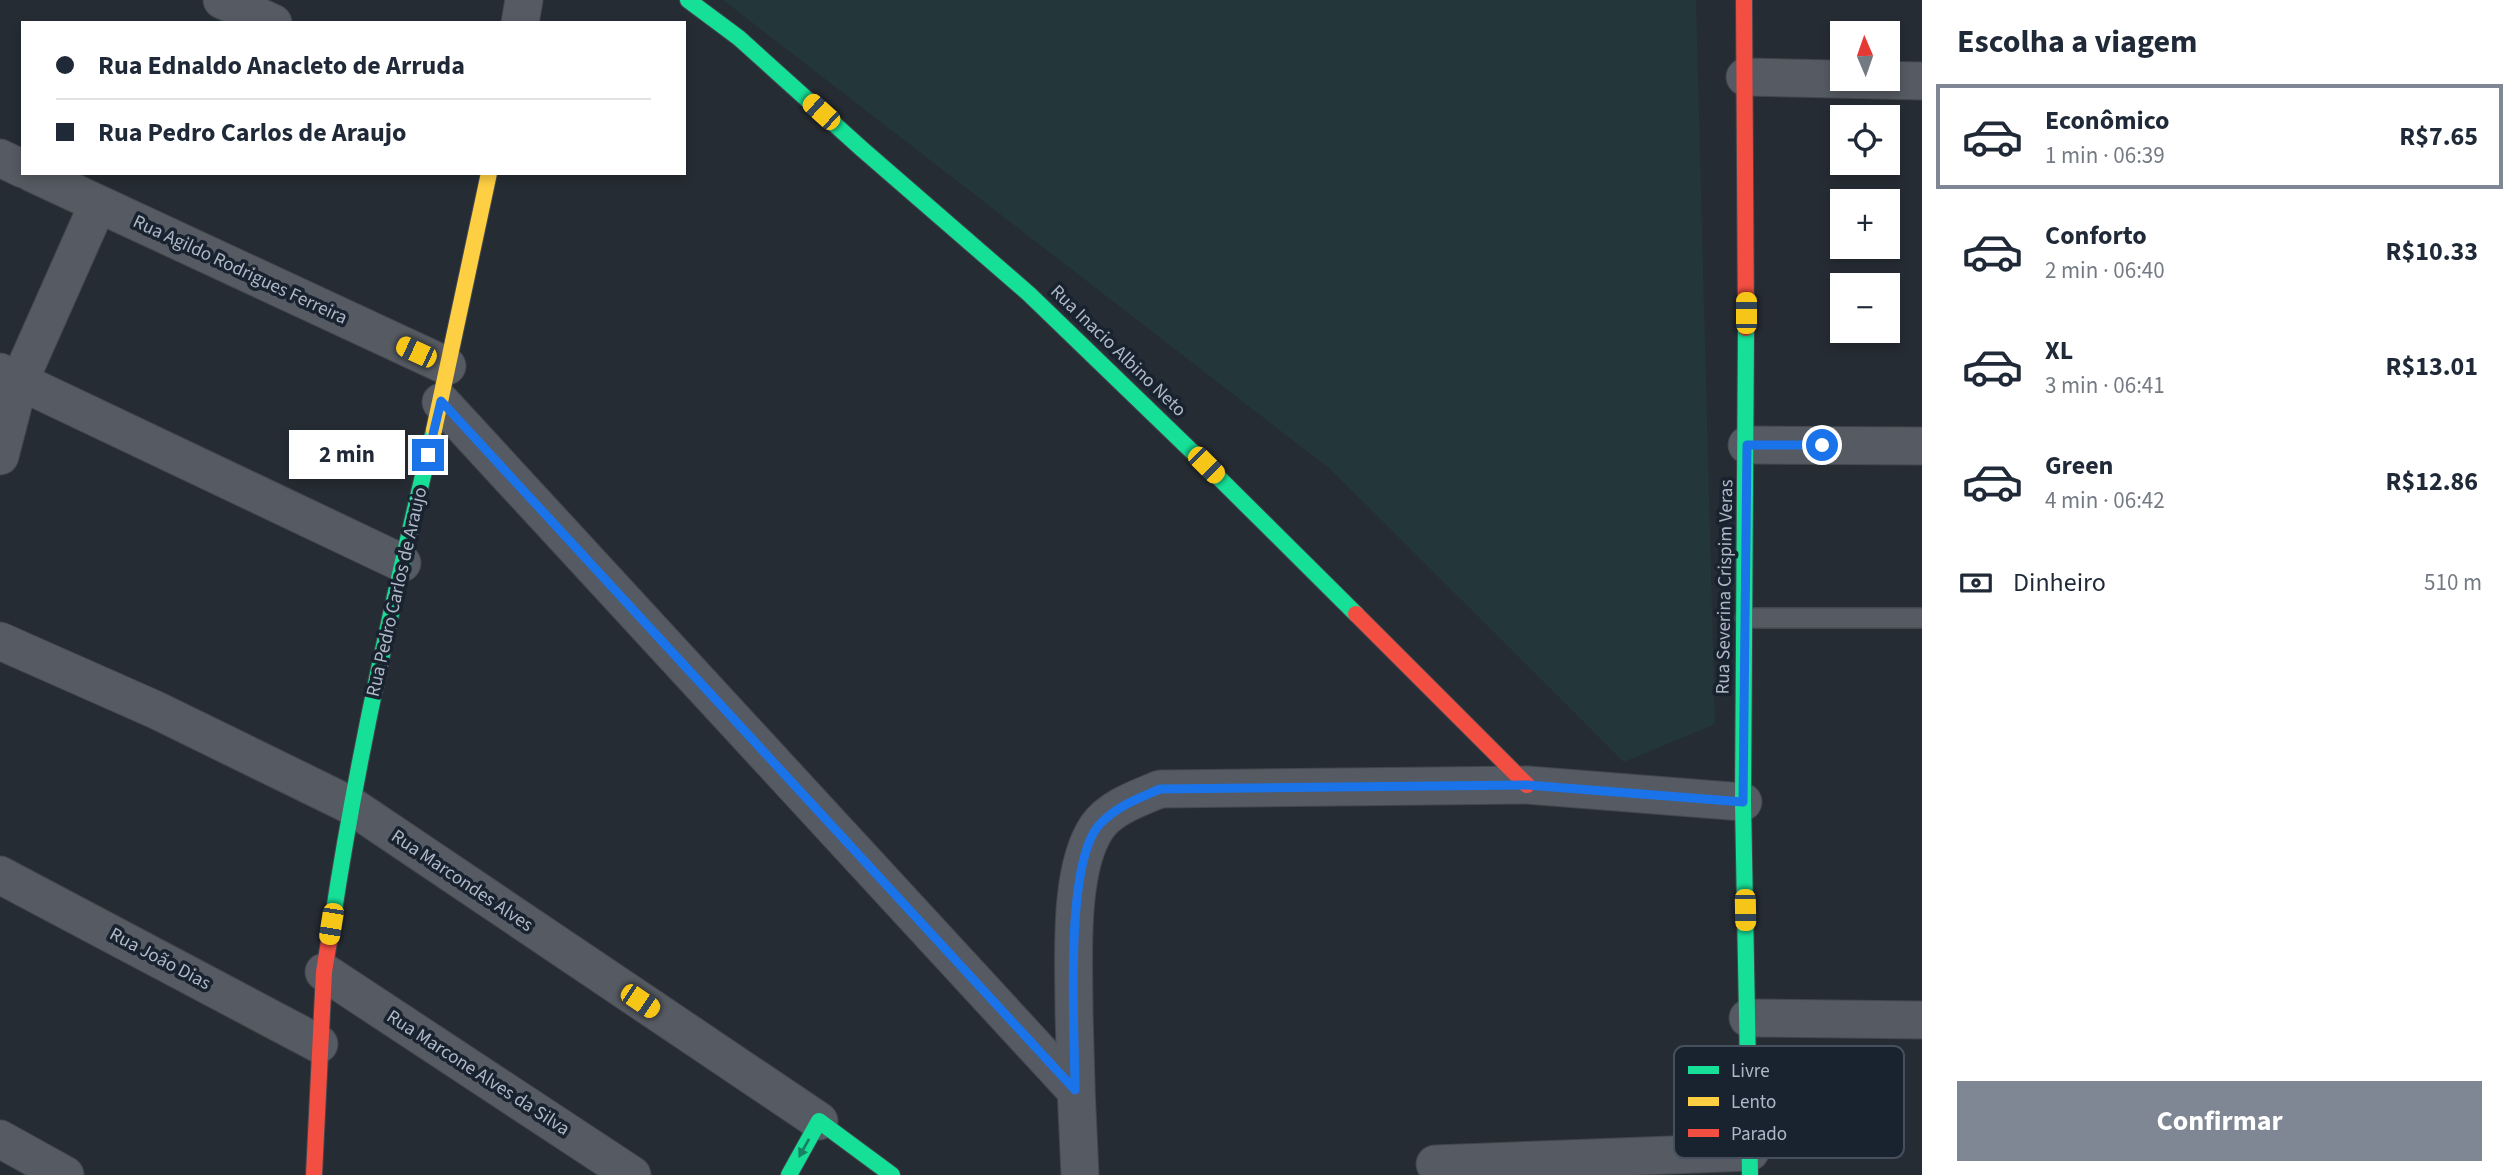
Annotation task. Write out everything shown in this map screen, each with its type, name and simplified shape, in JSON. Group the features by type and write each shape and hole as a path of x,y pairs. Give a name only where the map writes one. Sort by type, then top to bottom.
{"street":[{"path":"222,0 269,21"},
{"path":"520,21 524,0"},
{"name":"Rua Inacio Albino Neto","path":"688,0 739,37 862,149 1029,294 1216,475 1527,785"},
{"name":"Rua Severina Crispim Veras","path":"1744,0 1747,445 1743,802 1748,1046"},
{"path":"1745,77 1922,81"},
{"path":"0,158 21,168"},
{"name":"Rua Agildo Rodrigues Ferreira","path":"37,175 447,366"},
{"name":"Rua Pedro Carlos de Araujo","path":"314,1175 324,972 349,805 401,563 441,401 489,175"},
{"path":"0,456 9,377 98,204"},
{"path":"9,377 401,563"},
{"path":"441,401 1075,1090"},
{"path":"1747,445 1922,446"},
{"name":"Rua Marcondes Alves","path":"0,641 156,710 349,805 819,1121 860,1159 892,1175"},
{"path":"1080,1175 1075,1090 1073,944 1077,896 1087,845 1099,825 1127,803 1160,789 1527,785 1743,802"},
{"name":"Rua João Dias","path":"0,875 319,1044"},
{"name":"Rua Marcone Alves da Silva","path":"324,972 632,1175"},
{"path":"1748,1018 1922,1020"},
{"path":"789,1175 819,1121"},
{"path":"0,1139 65,1175"},
{"path":"1435,1164 1750,1164"}],"lane":[{"path":"1745,618 1922,618"}],"green space":[{"path":"723,0 1696,0 1715,724 1624,762 1330,469"}],"traffic: fast":[{"path":"688,0 739,38 1029,294 1356,614"},
{"path":"1746,328 1743,802 1748,1046"},
{"path":"333,917 378,672 434,430"},
{"path":"789,1175 819,1121 892,1175"},
{"path":"1750,1158 1750,1175"}],"traffic: slow":[{"path":"434,430 489,175"}],"traffic: jam":[{"path":"1744,0 1746,328"},
{"path":"1356,614 1527,785"},
{"path":"314,1175 324,972 333,917"}],"route":[{"path":"428,455 441,401 1075,1090 1073,944 1077,896 1087,845 1099,825 1127,803 1160,789 1527,785 1743,802 1747,445 1822,445"}]}
